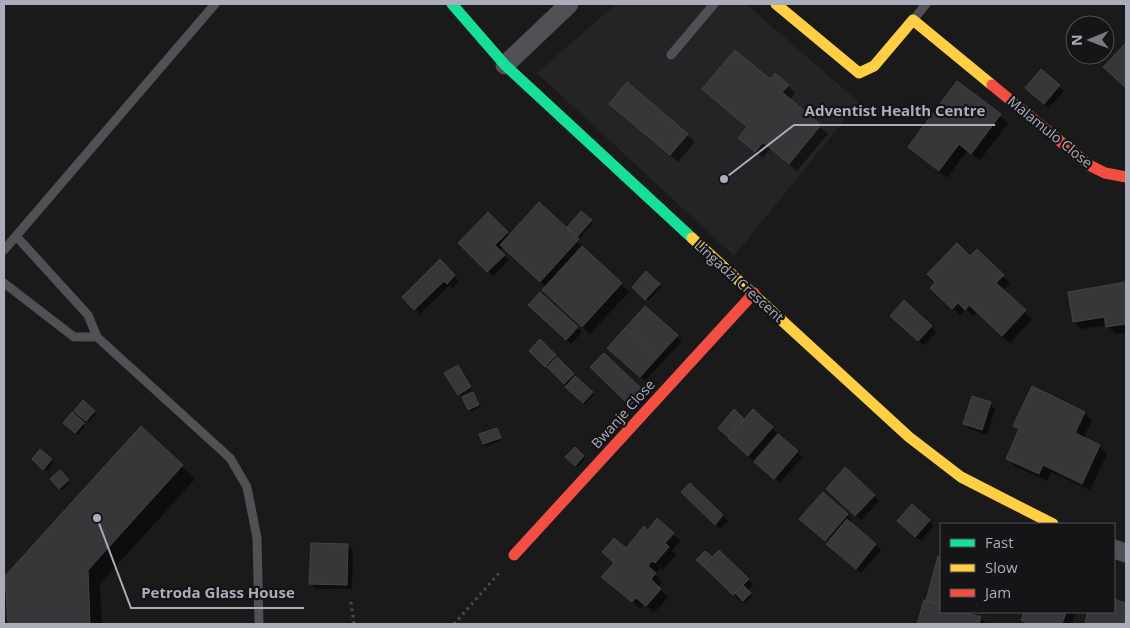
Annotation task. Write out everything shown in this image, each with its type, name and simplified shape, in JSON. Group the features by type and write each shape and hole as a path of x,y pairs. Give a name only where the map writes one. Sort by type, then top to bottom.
{"street":[{"name":"Lingadzi Crescent","path":"452,4 505,65 624,177 917,443 961,477 1051,523"},
{"path":"505,65 569,4"},
{"path":"776,4 860,73 874,66 913,20"},
{"name":"Malamulo Close","path":"913,20 1090,165 1105,173 1126,177"},
{"name":"Bwanje Close","path":"514,556 754,293"}],"lane":[{"path":"4,250 215,4"},
{"path":"671,55 714,4"},
{"path":"913,20 926,4"},
{"path":"16,236 88,315 97,337 230,458 246,487 256,538 259,624"},
{"path":"4,283 74,336 97,337"}],"path":[{"path":"454,624 514,556"},
{"path":"351,602 354,624"}],"shaded area":[{"path":"616,4 746,4 859,102 734,256 537,73"}],"building":[{"path":"1126,45 1126,88 1103,67 1105,65 1115,65 1115,54"},
{"path":"735,50 770,79 775,73 789,85 782,92 821,125 789,164 763,142 755,152 738,138 747,127 702,89"},
{"path":"1041,69 1060,85 1044,104 1025,88"},
{"path":"957,81 1001,114 971,154 959,144 939,171 908,147"},
{"path":"627,82 688,134 670,155 609,104"},
{"path":"539,202 579,239 540,282 500,245"},
{"path":"581,211 592,220 577,237 567,227"},
{"path":"488,212 508,232 495,245 505,255 487,272 458,243"},
{"path":"957,243 970,256 977,249 1004,275 996,283 1026,310 1002,336 969,305 965,310 958,303 952,309 930,288 935,282 927,274"},
{"path":"582,246 622,283 582,327 542,290"},
{"path":"440,259 455,275 447,284 444,281 414,310 402,297"},
{"path":"646,271 660,284 645,300 632,287"},
{"path":"1126,282 1126,324 1106,327 1104,317 1073,322 1068,292"},
{"path":"540,292 578,327 566,340 528,305"},
{"path":"904,300 932,326 918,341 890,316"},
{"path":"645,306 678,335 658,357 625,328"},
{"path":"625,328 658,357 640,377 607,348"},
{"path":"540,339 556,355 545,367 529,351"},
{"path":"604,353 644,391 630,406 590,367"},
{"path":"557,357 574,374 564,384 547,367"},
{"path":"458,365 471,387 458,395 444,373"},
{"path":"575,376 593,392 583,403 565,387"},
{"path":"1032,386 1085,412 1075,433 1100,445 1082,484 1043,465 1039,474 1006,459 1019,429 1013,426"},
{"path":"473,392 479,405 468,410 462,397"},
{"path":"972,396 991,402 982,430 963,424"},
{"path":"83,400 95,411 86,421 74,411"},
{"path":"734,409 744,419 728,437 718,428"},
{"path":"753,409 773,427 748,456 728,438"},
{"path":"72,412 84,423 75,433 63,423"},
{"path":"141,426 183,465 88,570 90,624 8,624 5,576"},
{"path":"497,428 501,438 483,444 479,434"},
{"path":"778,434 798,451 774,479 754,462"},
{"path":"575,447 584,456 575,466 565,457"},
{"path":"40,449 52,459 43,470 32,459"},
{"path":"845,467 875,495 855,516 826,489"},
{"path":"60,470 69,480 59,489 50,479"},
{"path":"690,483 723,515 715,525 681,492"},
{"path":"823,492 848,514 825,541 799,519"},
{"path":"912,504 930,520 915,537 897,521"},
{"path":"657,518 674,533 665,543 669,547 655,563 652,561 648,566 656,573 651,579 661,589 646,606 636,598 632,602 601,577 614,563 602,552 614,538 626,548 644,526 648,530"},
{"path":"847,519 876,544 856,569 826,544"},
{"path":"311,543 348,544 347,585 309,584"},
{"path":"719,550 749,579 733,595 703,566"},
{"path":"705,551 712,557 703,566 696,560"},
{"path":"938,556 940,557 940,605 926,600"},
{"path":"743,585 751,593 743,601 735,593"},
{"path":"1115,599 1126,603 1126,624 1092,624 1085,622 1088,613 1115,613"},
{"path":"924,600 940,605 940,613 967,613 981,617 979,624 917,624"},
{"path":"1024,613 1066,613 1062,624 1027,624 1021,620"}],"traffic: fast":[{"path":"452,4 505,65 692,238"}],"traffic: slow":[{"path":"776,4 859,73 874,66 913,20 992,85"},
{"path":"692,238 909,437 961,477 1051,523"}],"traffic: jam":[{"path":"992,85 1089,165 1105,173 1126,177"},
{"path":"514,555 754,293"}],"place":[{"name":"Adventist Health Centre","path":"724,179"},
{"name":"Petroda Glass House","path":"97,518"}]}
